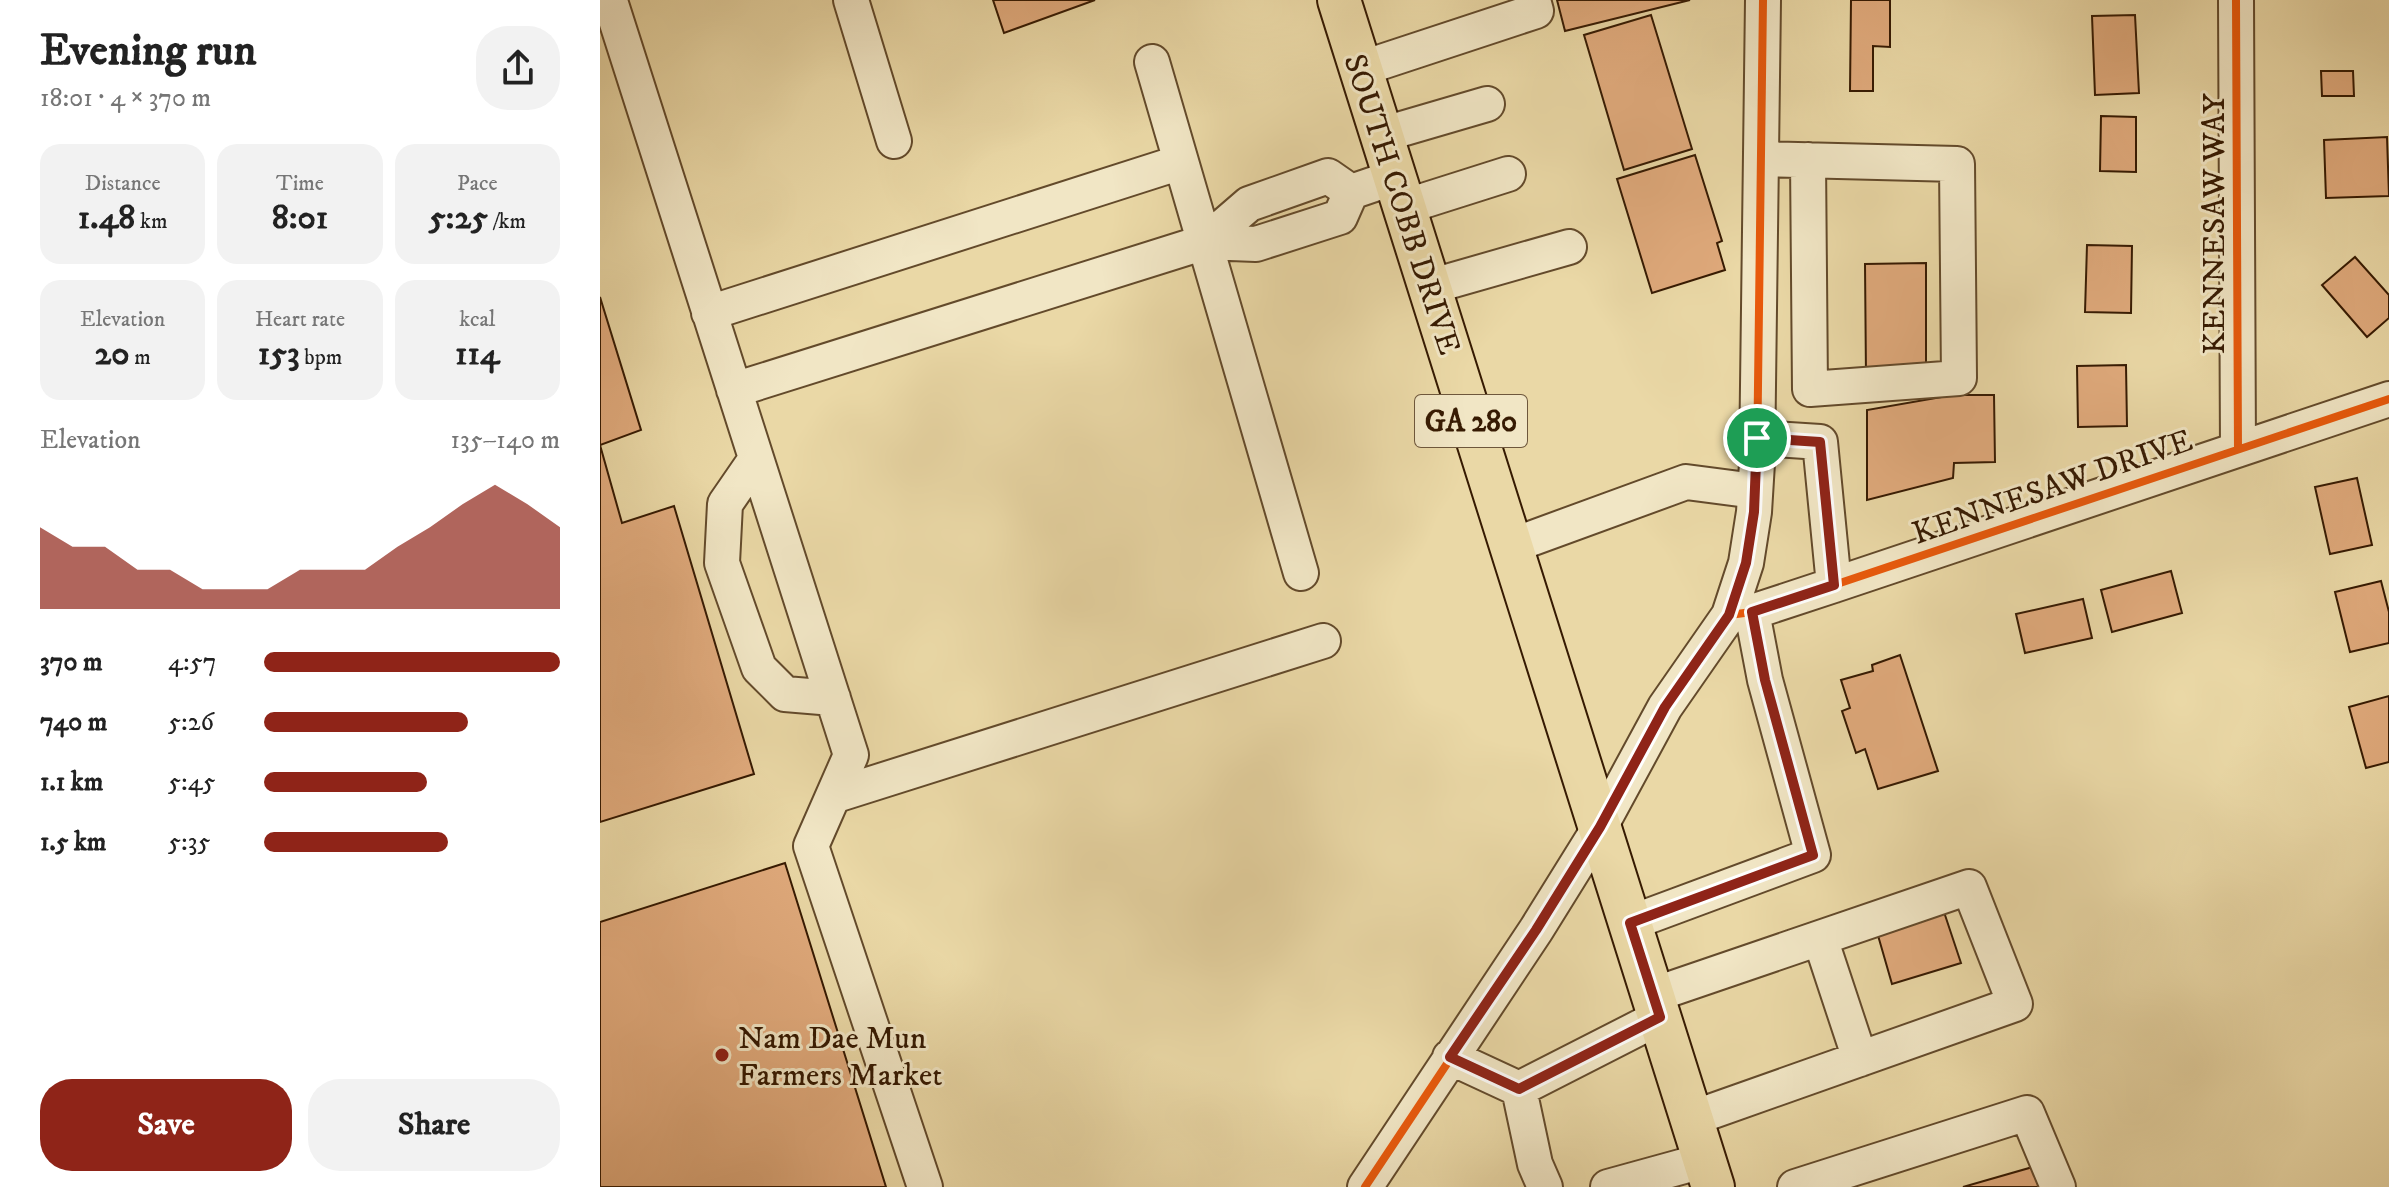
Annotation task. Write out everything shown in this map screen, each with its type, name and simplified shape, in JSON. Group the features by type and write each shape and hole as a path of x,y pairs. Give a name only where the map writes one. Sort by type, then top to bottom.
{"main road":[{"name":"SOUTH COBB DRIVE","path":"1339,0 1710,1173"}],"street":[{"path":"851,0 894,141"},
{"path":"1360,69 1536,11 1533,0"},
{"path":"1630,923 1813,855 1765,680 1741,613 1755,491 1757,438 1763,0"},
{"name":"KENNESAW WAY","path":"2236,0 2238,449"},
{"path":"608,2 851,755 811,846 925,1187"},
{"path":"1152,62 1301,573"},
{"path":"1381,135 1487,104"},
{"path":"1761,159 1808,160 1957,164 1959,378 1810,389 1808,160"},
{"path":"709,313 1181,162"},
{"path":"734,390 1205,242 1256,244 1340,217 1351,192 1399,192 1508,174"},
{"path":"1429,287 1569,247"},
{"name":"KENNESAW DRIVE","path":"1741,613 1834,585 2389,399"},
{"path":"1757,438 1820,442 1834,585"},
{"path":"756,459 725,504 722,563 759,668 785,694 833,698"},
{"path":"1511,546 1686,482 1755,491"},
{"path":"1365,1187 1536,930 1600,827 1665,707 1741,613"},
{"path":"833,796 1323,641"},
{"path":"1519,1089 1656,1006 1820,938 1969,887 2015,1004 1693,1118"},
{"path":"1820,938 1860,1059"},
{"path":"1450,1057 1519,1089"},
{"path":"1519,1089 1535,1164 1545,1187"},
{"path":"1795,1187 2027,1113 2058,1187"},
{"path":"1608,1187 1710,1173"}],"building":[{"path":"993,0 1095,0 1004,33"},
{"path":"1557,0 1690,0 1565,31"},
{"path":"1851,0 1890,0 1890,47 1873,46 1873,91 1850,91"},
{"path":"1651,15 1692,149 1624,170 1584,35"},
{"path":"2135,15 2139,93 2095,95 2092,16"},
{"path":"2321,71 2353,71 2354,96 2322,96"},
{"path":"2101,116 2136,117 2136,172 2100,171"},
{"path":"2387,137 2389,196 2326,198 2324,140"},
{"path":"1695,155 1722,241 1717,243 1725,270 1652,293 1617,179"},
{"path":"2087,245 2132,246 2131,313 2085,312"},
{"path":"2355,257 2389,295 2389,318 2367,337 2322,285"},
{"path":"1926,263 1926,378 1866,377 1865,264"},
{"path":"600,297 641,430 600,445"},
{"path":"2126,365 2127,426 2078,427 2077,366"},
{"path":"1953,395 1994,395 1995,462 1954,463 1953,478 1867,500 1867,410"},
{"path":"600,445 622,523 674,506 754,774 600,822"},
{"path":"2357,478 2372,545 2330,554 2315,487"},
{"path":"2171,571 2182,613 2112,632 2101,590"},
{"path":"2381,581 2389,612 2389,643 2350,652 2335,592"},
{"path":"2083,599 2092,638 2025,653 2016,614"},
{"path":"1900,655 1938,771 1878,789 1865,749 1856,753 1842,711 1850,708 1841,680 1873,671 1872,665"},
{"path":"2389,696 2389,762 2366,768 2349,707"},
{"name":"Nam Dae Mun Farmers Market","path":"785,863 886,1187 600,1187 600,922"},
{"path":"1944,912 1961,963 1892,984 1877,932"},
{"path":"2043,1164 2050,1187 1963,1187"}],"cycle path":[{"path":"1365,1187 1536,930 1600,827 1665,707 1729,615 1746,563 1757,463 1763,0"},
{"path":"2236,0 2238,449"},
{"path":"1729,615 1752,612 2389,399"}],"place":[{"name":"Nam Dae Mun Farmers Market","path":"722,1055"}],"route":[{"path":"1757,438 1820,442 1834,585 1752,612 1765,680 1813,855 1630,923 1660,1017 1519,1089 1450,1057 1536,930 1600,827 1665,707 1729,615 1746,563 1754,512 1757,438"}]}
